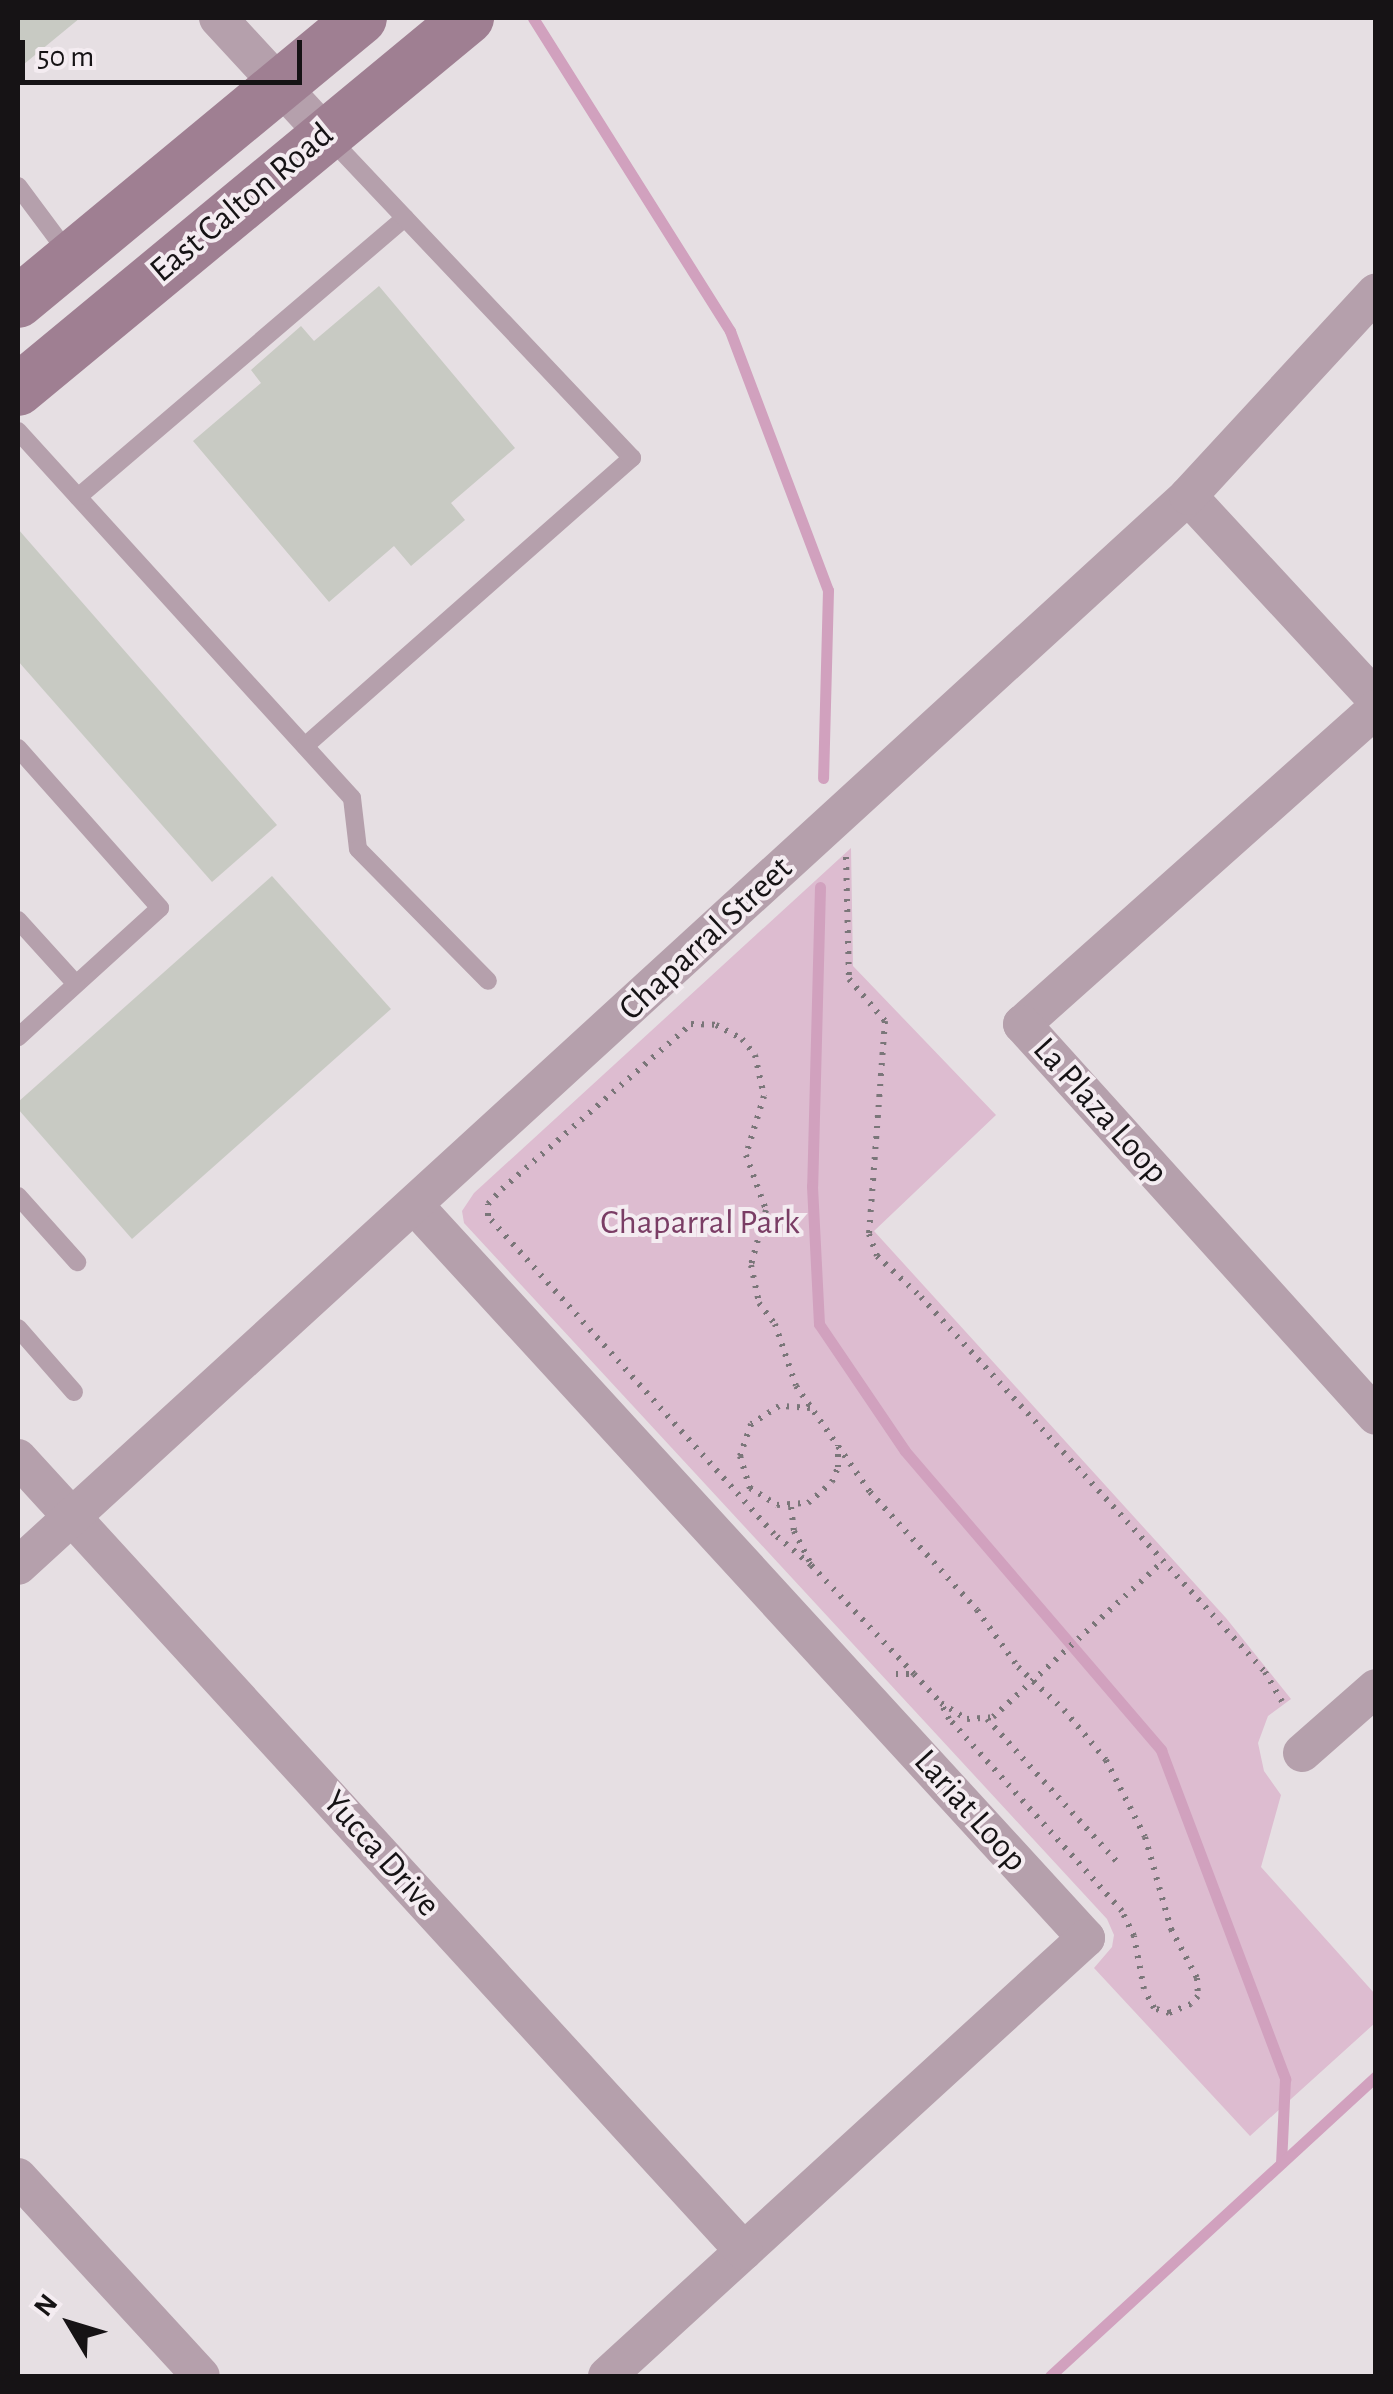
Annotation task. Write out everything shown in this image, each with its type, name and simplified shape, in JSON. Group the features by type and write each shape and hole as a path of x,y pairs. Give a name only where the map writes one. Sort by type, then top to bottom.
{"main road":[{"name":"East Calton Road","path":"18,302 361,18"},
{"name":"East Calton Road","path":"18,390 468,18"}],"street":[{"path":"218,18 325,134"},
{"name":"Chaparral Street","path":"18,1566 1188,496 1376,292"},
{"path":"1188,496 1376,699"},
{"name":"La Plaza Loop","path":"1376,709 1022,1024 1376,1416"},
{"name":"Lariat Loop","path":"415,1206 1086,1938 607,2376"},
{"name":"Yucca Drive","path":"18,1458 744,2251"},
{"path":"1302,1753 1376,1688"},
{"path":"18,2177 201,2376"}],"lane":[{"path":"305,746 632,458 325,134"},
{"path":"18,186 71,257"},
{"path":"78,497 405,218"},
{"path":"18,431 352,798 358,848 488,981"},
{"path":"18,748 160,908 18,1037"},
{"path":"18,920 76,984"},
{"path":"18,1196 77,1262"},
{"path":"18,1328 74,1392"}],"path":[{"path":"846,857 849,979 885,1021 872,1246 1266,1672 1282,1701"},
{"path":"941,1703 948,1719 1122,1911 1134,1936 1148,2000 1160,2012 1181,2010 1198,1996 1200,1986 1170,1929 1145,1838 1106,1760 1064,1710 1036,1680 1002,1647 977,1610 870,1492 836,1436 796,1386 775,1324 754,1292 751,1264 766,1210 746,1156 764,1096 751,1046 716,1024 691,1024 494,1197 488,1204 488,1216 774,1534 811,1565 941,1703 967,1719 987,1720 1001,1713 1036,1680 1163,1562"},
{"path":"562,1116 572,1126"},
{"path":"811,1408 779,1406 751,1424 740,1456 746,1480 762,1498 791,1506 808,1503 832,1482 838,1467 836,1436"},
{"path":"719,1493 746,1480"},
{"path":"791,1506 794,1531 811,1565"},
{"path":"885,1674 914,1674"},
{"path":"987,1720 1116,1861"}],"green space":[{"name":"Chaparral Park","path":"851,848 853,966 996,1115 874,1231 1226,1618 1291,1699 1268,1716 1258,1743 1264,1771 1281,1795 1261,1867 1375,1994 1375,2023 1250,2136 1094,1968 1112,1947 1114,1935 1107,1919 464,1223 462,1211 474,1193"}],"building":[{"path":"18,18 80,18 18,69"},
{"path":"379,286 515,448 451,503 465,520 411,566 394,546 329,602 193,441 261,383 251,370 301,326 314,341"},
{"path":"18,529 277,825 212,882 18,661"},
{"path":"272,876 391,1009 132,1239 18,1109 18,1102"}],"waterway":[{"path":"533,18 730,331 828,590 823,778"},
{"path":"820,887 812,1186 819,1324 905,1451 1161,1750 1285,2079 1281,2163"},
{"path":"1050,2376 1376,2076"}]}
